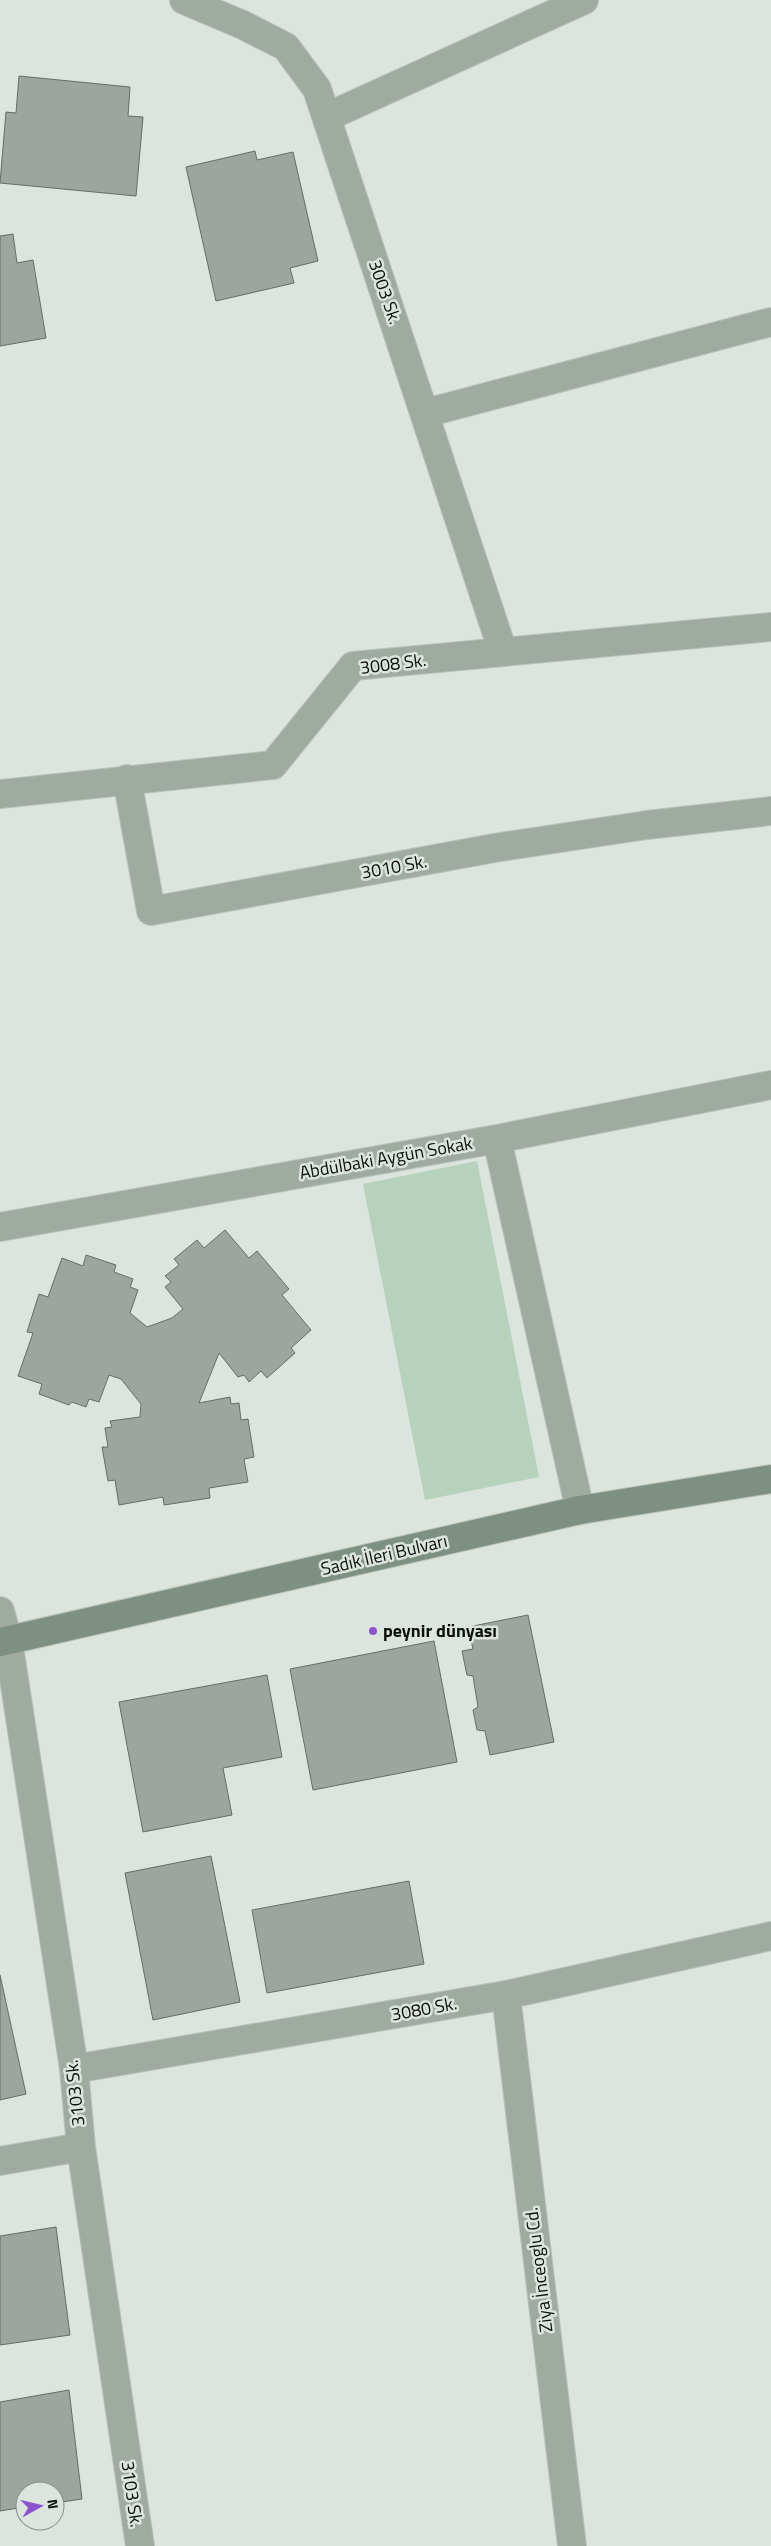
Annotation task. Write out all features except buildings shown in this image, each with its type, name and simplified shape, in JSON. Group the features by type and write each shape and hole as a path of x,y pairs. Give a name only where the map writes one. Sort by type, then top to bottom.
{"main road":[{"name":"Sadık İleri Bulvarı","path":"4,1641 580,1510 771,1479"}],"street":[{"name":"3003 Sk.","path":"184,0 243,25 286,47 317,89 426,413 503,652"},
{"path":"327,117 584,0"},
{"path":"426,413 771,322"},
{"name":"3008 Sk.","path":"0,794 272,765 353,666 771,627"},
{"name":"3010 Sk.","path":"127,779 150,911 500,847 647,825 771,812"},
{"name":"Abdülbaki Aygün Sokak","path":"0,1226 497,1138 771,1085"},
{"path":"497,1138 580,1510"},
{"name":"3103 Sk.","path":"0,1612 74,2069 81,2148 140,2546"},
{"name":"3080 Sk.","path":"74,2069 506,1995 771,1936"},
{"name":"Ziya İnceoglu Cd.","path":"506,1995 572,2546"},
{"path":"0,2162 81,2148"}],"green space":[{"path":"477,1161 539,1477 425,1500 363,1184"}],"place":[{"name":"peynir dünyası","path":"373,1631"}]}
